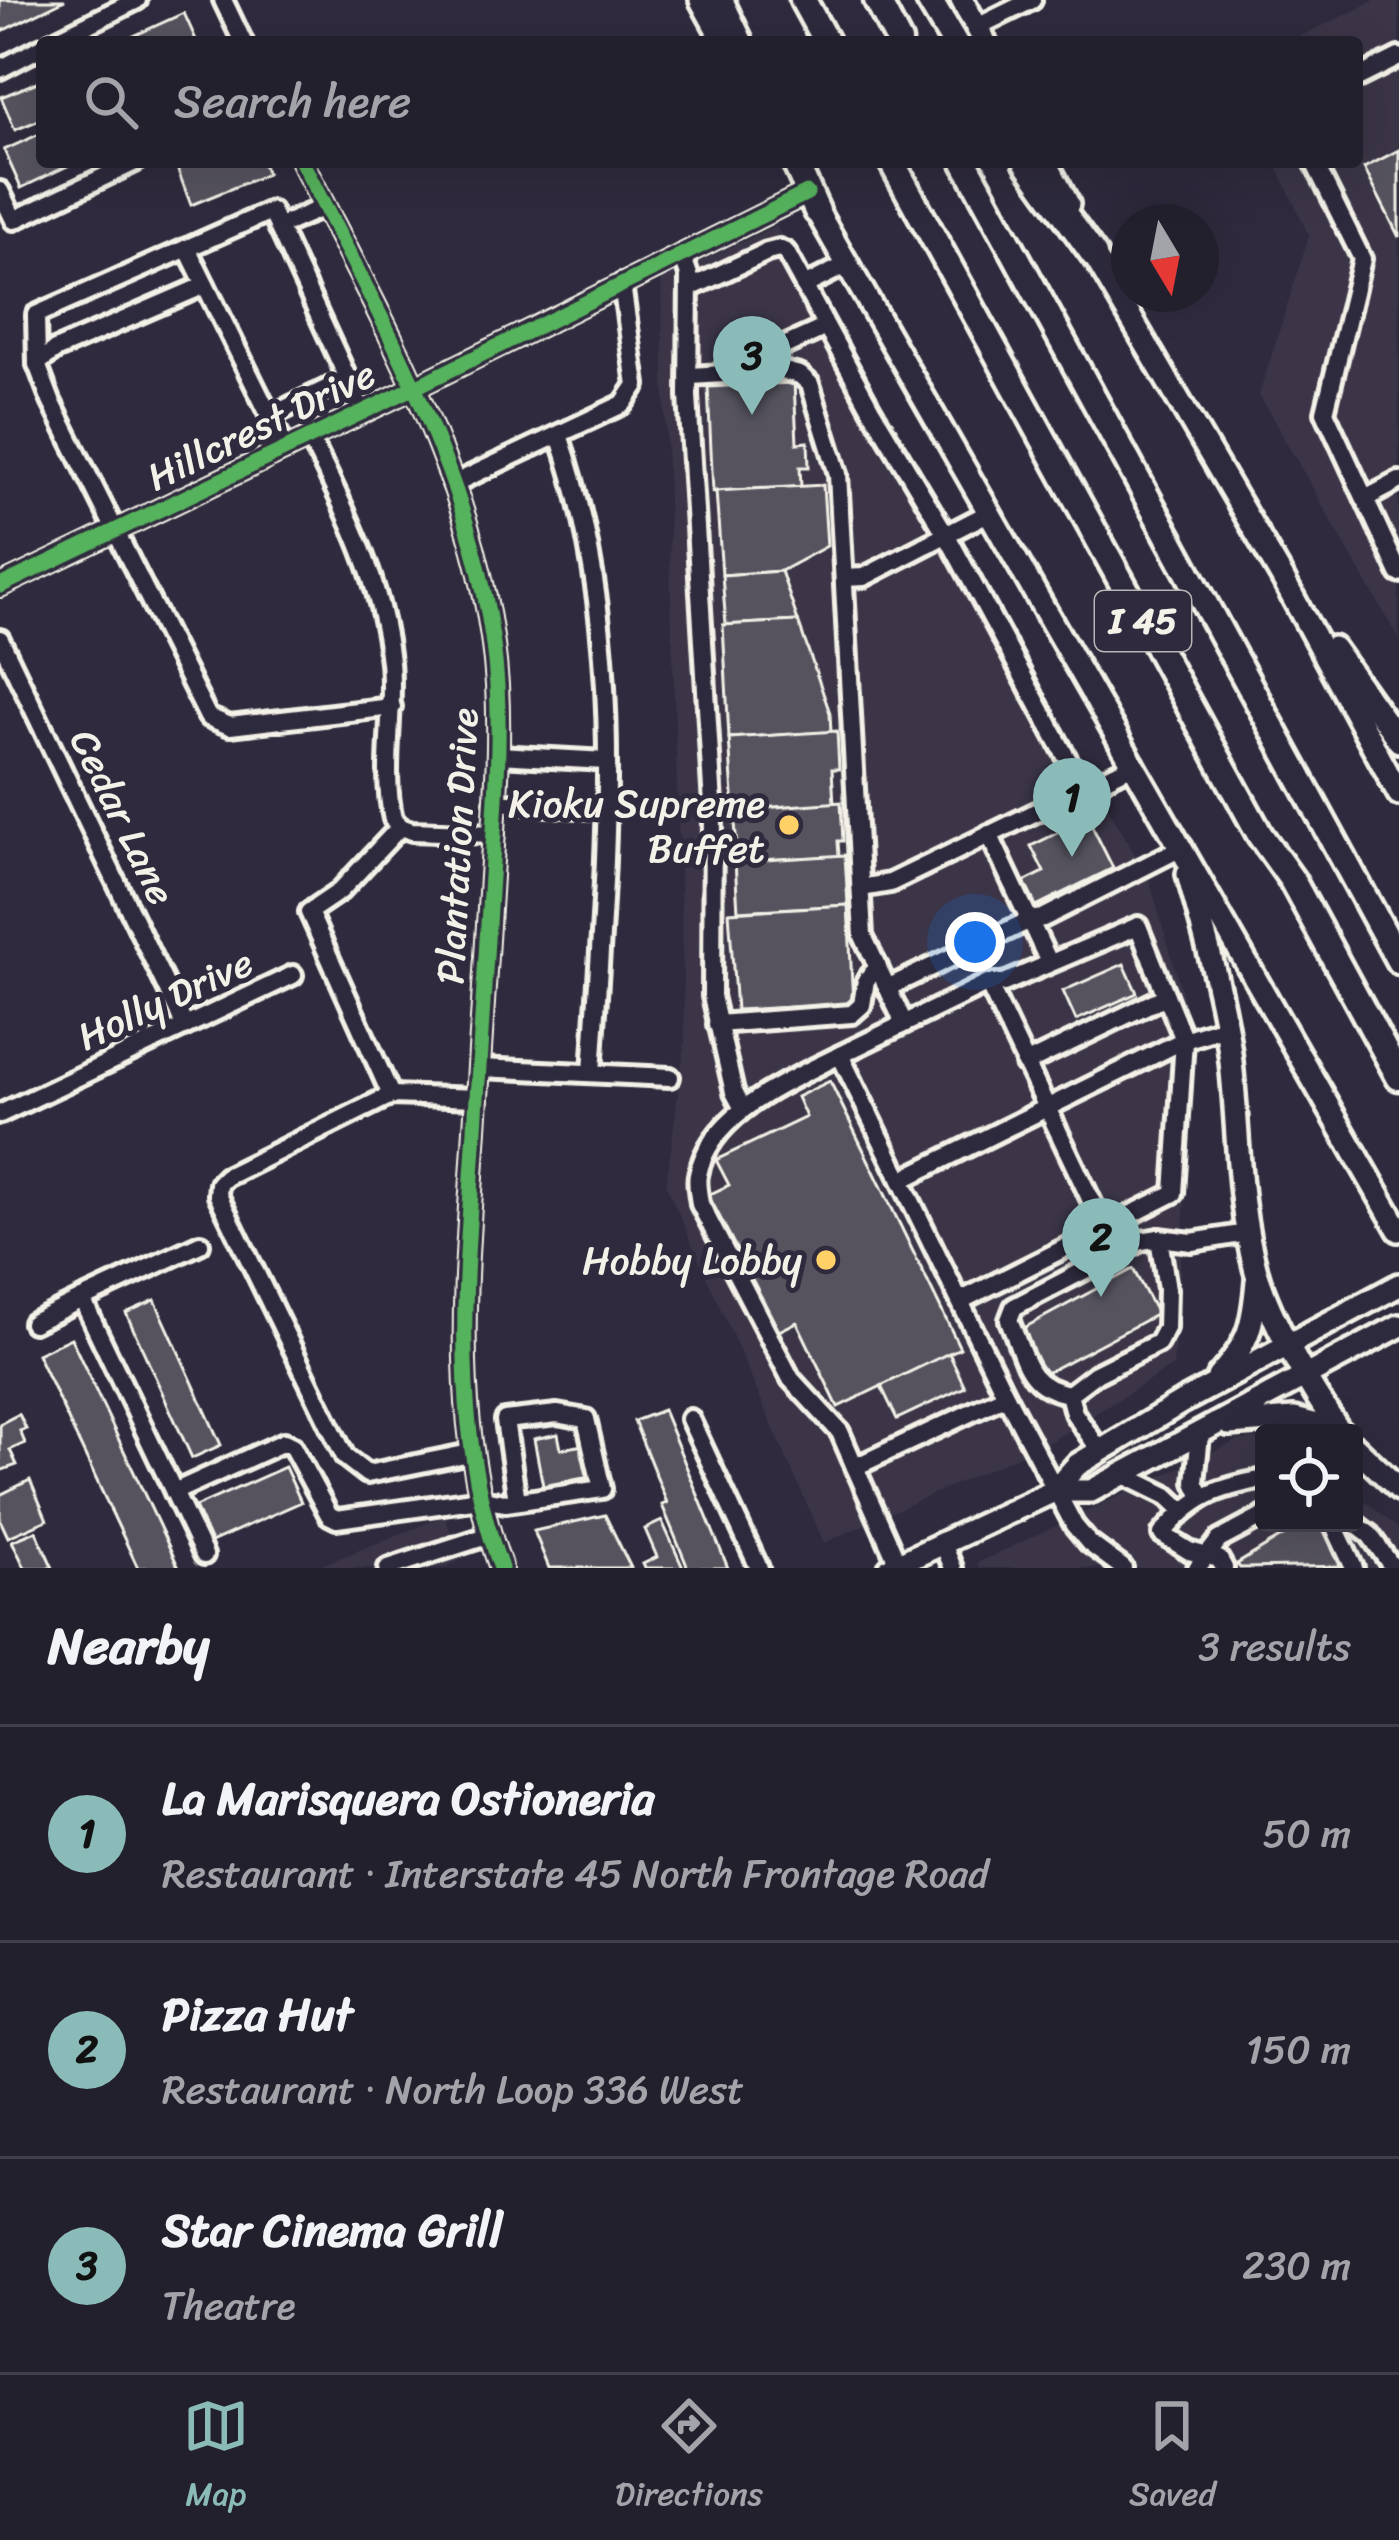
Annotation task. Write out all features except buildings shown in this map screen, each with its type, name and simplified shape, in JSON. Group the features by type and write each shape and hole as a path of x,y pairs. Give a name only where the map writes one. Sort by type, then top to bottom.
{"highway":[{"path":"720,0 737,36"},
{"path":"803,0 823,36"},
{"path":"877,0 896,36"},
{"path":"929,0 950,36"},
{"path":"795,168 812,202"},
{"name":"I 45","path":"895,168 1249,814 1292,880 1399,1077"},
{"name":"I 45","path":"968,168 1399,961"},
{"path":"1031,168 1094,256"}],"main road":[{"path":"701,0 721,36"},
{"path":"962,0 981,34"},
{"path":"1049,168 1094,256 1282,577 1399,794"},
{"path":"812,202 1399,1229"},
{"path":"1282,577 1399,741"},
{"path":"1184,849 1217,977 1247,1233 1257,1275 1270,1311 1336,1424"},
{"path":"1207,1389 1242,1350 1257,1275"},
{"path":"1054,1492 1077,1465 1399,1285"},
{"path":"894,1566 1054,1492 1091,1491 1399,1326"},
{"path":"1208,1430 1294,1419 1308,1424"},
{"path":"1363,1455 1399,1489"}],"street":[{"path":"64,36 137,0"},
{"path":"223,0 240,36"},
{"path":"981,34 1032,0"},
{"path":"0,69 36,50"},
{"path":"1363,75 1399,57"},
{"path":"0,191 14,220 122,168"},
{"name":"Plantation Drive","path":"305,168 414,388 453,484 479,570 490,627 498,755 462,1352 470,1453 501,1568"},
{"path":"1317,168 1362,260 1324,412 1399,573"},
{"name":"Hillcrest Drive","path":"0,586 682,255 812,202"},
{"path":"278,227 324,206"},
{"path":"363,412 271,211 36,315 37,364 208,717 230,727 392,707"},
{"path":"187,248 286,449"},
{"path":"690,288 778,249 786,252 1083,788"},
{"path":"682,255 690,288 688,396 713,805 712,996 734,1092 742,1107"},
{"path":"804,286 848,264"},
{"path":"453,484 623,404 636,385 622,284"},
{"path":"37,364 55,350 205,285"},
{"path":"691,376 723,374 826,327"},
{"path":"766,355 776,369 800,375 810,384 838,474 863,936 904,1023"},
{"path":"270,416 347,379"},
{"path":"560,435 589,547 606,761 592,1073"},
{"path":"310,438 372,573 385,631 392,707 390,806 400,827"},
{"path":"1365,499 1399,481"},
{"path":"844,578 864,577 990,512"},
{"name":"Cedar Lane","path":"0,639 185,1025"},
{"path":"498,755 606,761"},
{"path":"861,888 890,883 1135,764"},
{"path":"496,802 607,810"},
{"path":"400,827 494,834"},
{"path":"392,1095 309,912 340,891 400,827"},
{"path":"989,834 1049,962"},
{"path":"887,988 1184,849"},
{"path":"894,1566 840,1432 791,1379 700,1204 697,1176 709,1149 742,1107 988,983 1004,983 1138,926 1184,1040 1174,1193 960,1301"},
{"path":"717,1024 852,1014 862,1005 866,980 878,967"},
{"name":"Holly Drive","path":"0,1114 293,975"},
{"path":"988,983 1105,1230"},
{"path":"1025,1064 1166,996"},
{"path":"901,1180 1184,1040 1225,1027"},
{"path":"839,1055 1054,1492 1074,1525 1114,1566"},
{"path":"479,1069 670,1077"},
{"path":"470,1453 367,1474 356,1469 344,1456 218,1195 226,1177 392,1095 477,1098"},
{"path":"1159,1238 1167,1289 1166,1328 1158,1343 1094,1375 1069,1394 1048,1391 1035,1381 1009,1320 1014,1307 1141,1241 1159,1238 1192,1242 1247,1233"},
{"path":"33,1323 200,1244"},
{"path":"82,1299 204,1555"},
{"path":"1069,1394 1074,1413 1101,1452"},
{"path":"855,1467 1006,1396"},
{"path":"174,1492 284,1442 292,1446 329,1515 337,1519 480,1499 517,1501 602,1489 586,1419 557,1414 505,1420 517,1501"},
{"path":"690,1419 758,1568"},
{"path":"1202,1497 1195,1482 1208,1430"},
{"path":"1122,1474 1167,1496 1181,1510"},
{"path":"1224,1568 1219,1559 1201,1561 1162,1534 1181,1510 1202,1497 1219,1488 1255,1481"},
{"path":"1201,1561 1219,1540 1255,1521"},
{"path":"1363,1529 1393,1568"},
{"path":"1337,1532 1354,1568"},
{"path":"388,1568 490,1535"},
{"path":"943,1544 953,1568"}],"shaded area":[{"path":"1376,0 1399,0 1399,639 1259,395 1309,236 1278,168 1363,168 1363,36 1301,36"},
{"path":"776,226 1149,879 1182,992 1193,1092 1173,1366 1053,1440 824,1543 666,1185 685,1041 661,279"},
{"path":"1255,1439 1255,1532 1363,1532 1363,1499 1399,1529 1399,1568 979,1568 977,1563 1238,1440"},
{"path":"445,1516 460,1560 445,1568 314,1568"}],"cycle path":[{"path":"305,168 426,414 452,480 489,615 497,685 498,763 465,1335 476,1475 501,1568"},
{"path":"0,586 807,193"}],"place":[{"name":"Star Cinema Grill","path":"752,415"},
{"name":"Kioku Supreme Buffet","path":"789,825"},
{"name":"La Marisquera Ostioneria","path":"1072,857"},
{"name":"Hobby Lobby","path":"826,1260"},
{"name":"Pizza Hut","path":"1101,1297"}]}
